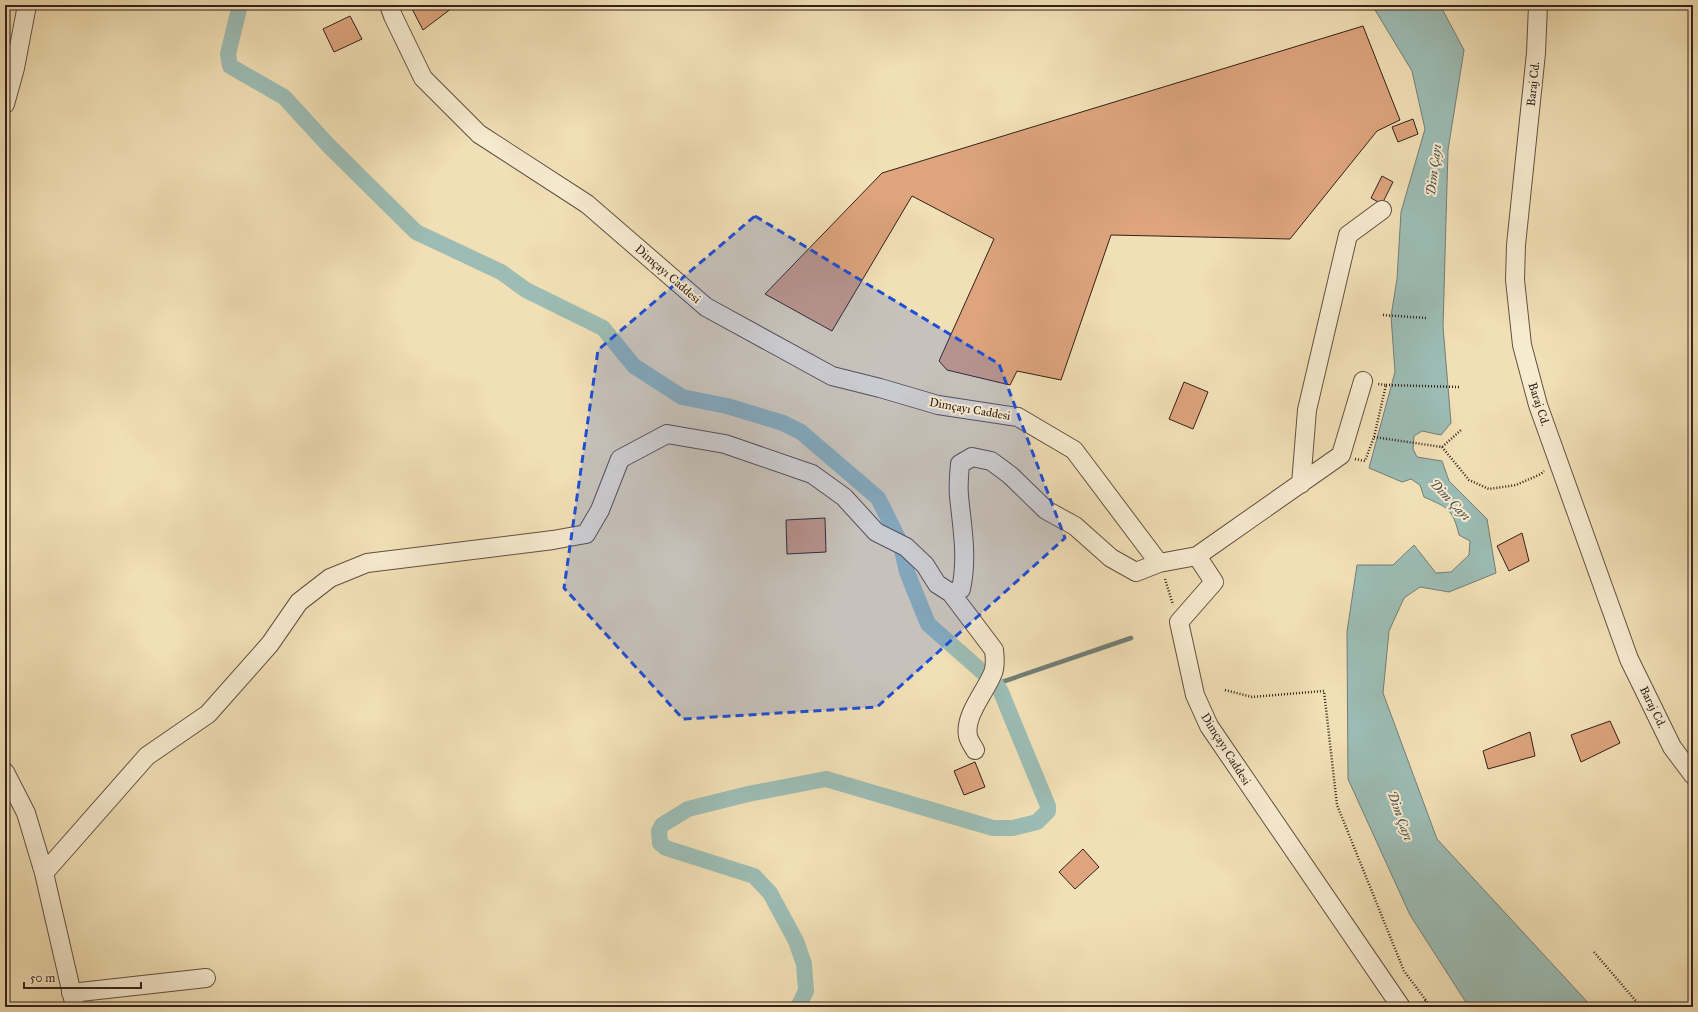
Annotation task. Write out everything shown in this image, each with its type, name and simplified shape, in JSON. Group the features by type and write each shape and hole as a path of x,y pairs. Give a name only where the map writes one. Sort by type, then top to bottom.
{"street":[{"path":"5,104 15,68 27,5"},
{"name":"Dimçayı Caddesi","path":"389,5 423,78 479,134 587,204 706,307 832,376 938,405 1018,417 1074,450 1159,563"},
{"name":"Baraj Cd.","path":"1538,5 1536,52 1516,245 1515,280 1522,345 1538,405 1630,659 1672,747 1693,775"},
{"path":"1301,484 1307,410 1348,235 1382,210"},
{"path":"951,593 961,589 964,574 964,537 959,494 960,464 972,457 991,461 1010,474 1046,510 1075,526 1111,558 1136,572 1159,563 1197,556 1341,455 1363,381"},
{"path":"44,873 147,756 208,714 270,644 299,602 330,578 367,563 553,540 586,534 600,510 620,459 667,434 726,444 812,474 844,497 876,532 901,545 925,565 937,584 951,593 994,650 995,659 989,681 968,724 968,737 976,750"},
{"path":"1179,622 1214,582 1197,556"},
{"name":"Dimçayı Caddesi","path":"1179,622 1195,695 1209,726 1401,1007"},
{"path":"5,772 26,814 44,873 73,1000 206,978"}],"path":[{"path":"1384,315 1426,318"},
{"path":"1363,381 1386,385 1459,387"},
{"path":"1341,455 1365,461 1374,437 1386,385"},
{"path":"1442,447 1461,430"},
{"path":"1374,437 1442,447 1469,480 1489,489 1516,485 1541,474 1557,456"},
{"path":"1159,563 1179,622"},
{"path":"1225,690 1252,697 1324,691 1337,805 1404,971 1431,1007"},
{"path":"1594,952 1641,1007"},
{"path":"1418,1007 1426,1000"}],"highlighted area":[{"path":"755,216 999,364 1065,538 877,707 683,719 564,588 598,350"}],"water":[{"name":"Dim Çayı","path":"1372,5 1440,5 1464,50 1448,150 1443,327 1451,423 1441,435 1422,431 1414,436 1413,449 1417,457 1442,461 1449,481 1487,519 1496,573 1449,592 1420,587 1404,598 1389,631 1383,693 1437,839 1592,1007 1469,1007 1410,915 1348,779 1347,632 1357,565 1393,565 1414,545 1436,573 1451,572 1469,555 1470,541 1459,535 1457,526 1448,510 1424,497 1420,485 1411,479 1402,482 1369,468 1395,372 1391,316 1397,279 1401,212 1425,129 1412,71"}],"building":[{"path":"410,5 456,5 423,30"},
{"path":"350,16 362,39 334,52 323,29"},
{"path":"1363,26 1400,120 1377,131 1290,239 1111,235 1061,380 1017,371 1010,385 947,370 939,361 994,239 912,196 832,331 765,294 882,173"},
{"path":"1413,119 1418,134 1398,142 1392,127"},
{"path":"1382,176 1393,182 1382,204 1371,198"},
{"path":"1184,382 1208,392 1193,429 1169,419"},
{"path":"825,518 826,552 787,554 786,520"},
{"path":"1522,533 1529,561 1509,571 1497,546"},
{"path":"1610,721 1620,743 1581,762 1571,735"},
{"path":"1530,732 1535,756 1488,769 1483,751"},
{"path":"975,762 985,787 964,795 954,771"},
{"path":"1083,849 1099,867 1075,889 1059,872"}],"waterway":[{"path":"240,5 228,54 230,66 284,97 329,146 416,232 501,272 526,290 603,328 634,366 682,397 727,406 783,423 801,432 878,498 899,540"},
{"path":"798,1007 806,991 804,964 796,941 770,893 754,876 666,848 660,843 659,831 662,825 688,809 748,794 826,779 993,828 1013,828 1037,822 1048,811 1048,806 1001,692 996,684 928,624 907,572 902,550"},
{"path":"996,684 1131,638"}]}
